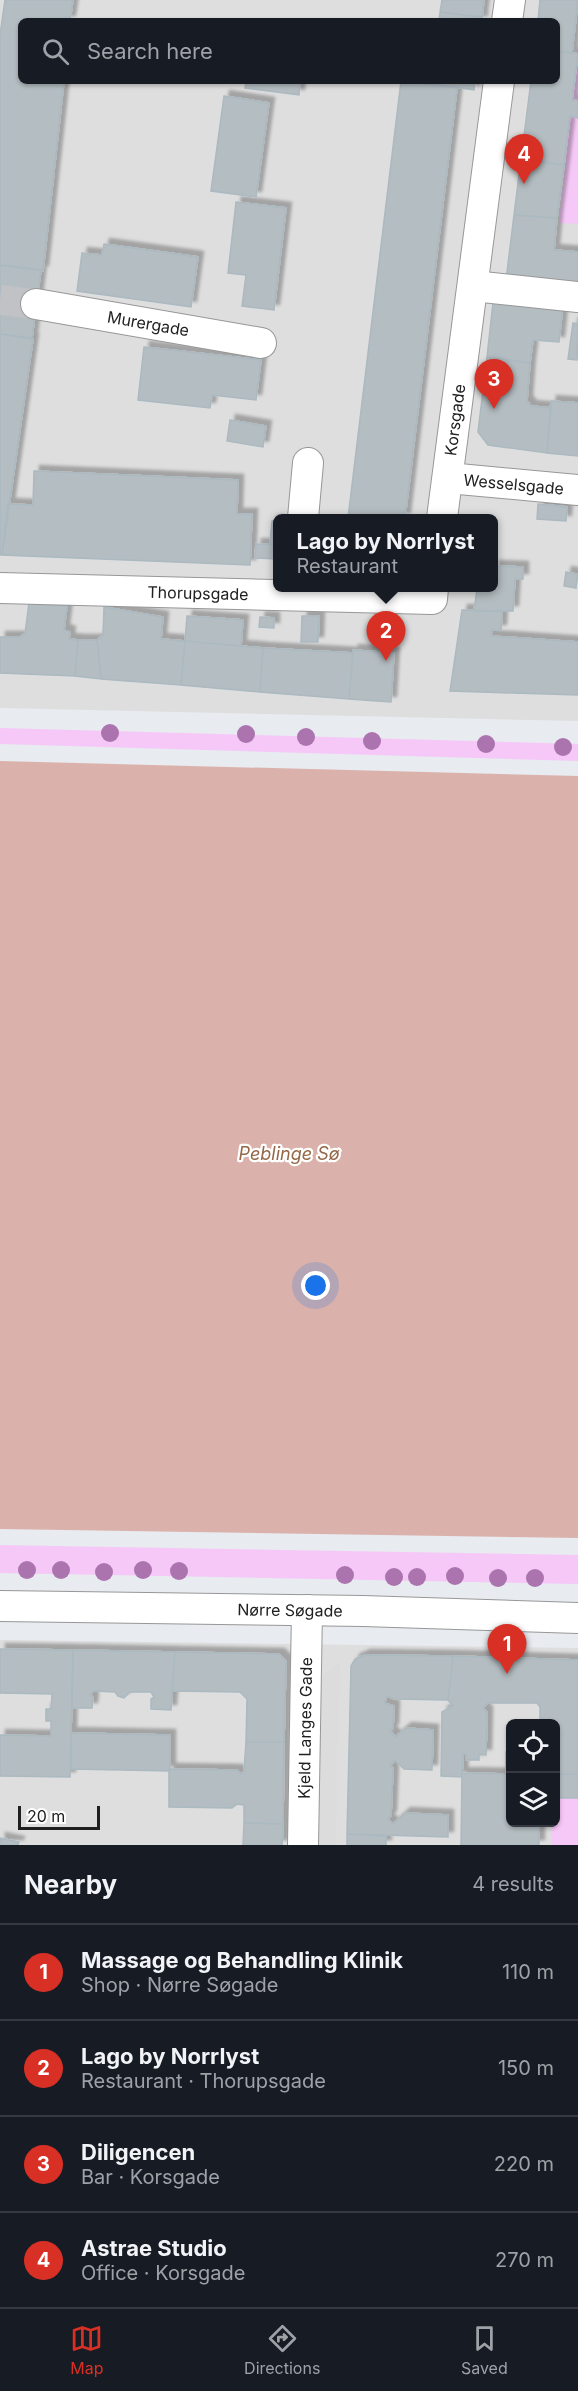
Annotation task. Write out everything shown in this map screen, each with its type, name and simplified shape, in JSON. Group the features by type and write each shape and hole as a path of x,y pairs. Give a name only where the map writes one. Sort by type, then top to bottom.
{"street":[{"path":"507,18 510,0"},
{"name":"Korsgade","path":"443,514 499,84"},
{"path":"473,286 578,297"},
{"name":"Murergade","path":"36,304 261,343"},
{"path":"303,514 308,463"},
{"name":"Wesselsgade","path":"448,478 578,490"},
{"name":"Thorupsgade","path":"0,588 273,592"},
{"name":"Thorupsgade","path":"295,592 432,593"},
{"name":"Nørre Søgade","path":"0,1606 308,1610 578,1618"},
{"name":"Kjeld Langes Gade","path":"303,1845 308,1610"}],"shaded area":[{"path":"0,0 578,0 578,721 0,708"},
{"path":"578,39 578,224 559,223"},
{"path":"0,728 578,744 578,761 0,744"},
{"path":"0,1545 578,1555 578,1584 0,1573"},
{"path":"0,1640 578,1648 578,1845 0,1845"},
{"path":"340,1662 336,1845 318,1845 321,1678"},
{"path":"560,1798 578,1798 578,1845 551,1845 552,1827 560,1827"}],"water":[{"name":"Peblinge Sø","path":"0,761 578,776 578,1538 0,1529"}],"building":[{"path":"5,0 73,0 70,18 18,18 18,84 64,84 43,271 0,265 0,35"},
{"path":"442,0 484,0 482,17 440,12"},
{"path":"540,0 578,0 572,53 560,51 560,18 538,18"},
{"path":"440,12 482,17 482,18 439,18"},
{"path":"560,51 578,54 572,100 578,101 578,118 570,116 564,165 521,159 531,84 560,84"},
{"path":"246,84 300,84 299,95 245,88"},
{"path":"401,84 457,88 405,514 348,514"},
{"path":"431,84 475,84 474,90"},
{"path":"224,96 269,103 256,197 211,191"},
{"path":"521,159 564,165 557,218 514,215"},
{"path":"236,202 286,208 274,310 242,306 246,275 228,273"},
{"path":"514,215 557,218 554,250 578,252 578,285 506,280"},
{"path":"104,244 198,257 191,307 77,291 82,253 102,255"},
{"path":"0,265 41,270 32,338 0,334"},
{"path":"503,295 563,304 559,342 533,340 530,363 487,357 493,303"},
{"path":"573,323 578,324 577,360 568,359"},
{"path":"0,334 33,339 2,555 0,555"},
{"path":"144,347 261,360 256,400 212,395 210,408 138,400"},
{"path":"487,357 530,363 527,401 531,406 551,408 547,453 488,445 478,432"},
{"path":"551,401 578,403 578,456 547,453"},
{"path":"230,420 266,426 263,447 227,441"},
{"path":"34,471 238,480 237,514 252,514 250,565 2,555 8,504 33,505"},
{"path":"538,504 567,507 566,521 537,519"},
{"path":"272,521 273,521 273,544 270,544"},
{"path":"256,544 273,545 273,559 255,558"},
{"path":"498,566 523,567 523,579 515,579 513,611 474,611 476,592 498,592"},
{"path":"566,572 577,574 576,588 564,586"},
{"path":"29,603 67,606 64,630 70,632 69,639 78,640 75,676 0,673 0,637 20,637 25,633"},
{"path":"104,607 163,617 161,639 185,641 181,685 101,679 97,640 103,635"},
{"path":"462,610 502,611 501,630 492,630 491,636 578,642 578,695 450,691"},
{"path":"187,616 243,620 241,646 185,641"},
{"path":"302,616 319,616 318,642 301,642"},
{"path":"260,617 274,618 274,628 259,627"},
{"path":"78,640 97,640 101,679 75,676"},
{"path":"185,641 263,648 260,692 181,685"},
{"path":"263,648 353,653 349,699 260,692"},
{"path":"353,650 394,653 391,702 349,699"},
{"path":"0,1649 73,1650 70,1777 0,1776 0,1735 51,1736 51,1721 46,1721 46,1709 51,1709 52,1694 0,1693"},
{"path":"73,1650 175,1652 171,1710 151,1709 151,1699 154,1697 151,1692 130,1692 124,1698 115,1692 93,1691 90,1695 93,1697 92,1708 72,1708"},
{"path":"175,1652 279,1654 286,1661 284,1742 246,1742 247,1699 240,1692 172,1691"},
{"path":"365,1655 453,1656 448,1700 396,1699 386,1696 385,1703 394,1706 393,1729 390,1730 395,1737 406,1728 433,1730 432,1770 404,1769 395,1760 390,1766 393,1768 391,1816 388,1819 393,1824 405,1813 448,1815 448,1837 347,1834 351,1666 355,1659"},
{"path":"453,1656 578,1660 578,1774 560,1774 560,1719 540,1719 540,1707 537,1703 488,1703 483,1708 487,1712 486,1755 479,1754 479,1760 466,1760 466,1754 463,1754 462,1777 441,1776 442,1712 453,1706 448,1700"},
{"path":"71,1733 170,1735 170,1771 71,1769"},
{"path":"246,1742 284,1742 283,1824 244,1823 244,1805 237,1804 232,1808 169,1807 169,1769 237,1770 241,1774 244,1771"},
{"path":"462,1773 506,1774 506,1827 539,1827 539,1845 461,1845"},
{"path":"560,1774 578,1774 578,1798 560,1798"},
{"path":"244,1823 283,1824 282,1845 243,1845"},
{"path":"347,1834 386,1836 386,1845 347,1845"},
{"path":"0,1838 19,1842 18,1845 0,1845"}],"tunnel":[{"path":"0,300 36,304"}],"place":[{"name":"Astrae Studio","path":"524,184"},
{"name":"Diligencen","path":"494,409"},
{"name":"Lago by Norrlyst","path":"386,661"},
{"name":"Massage og Behandling Klinik","path":"507,1674"}]}
